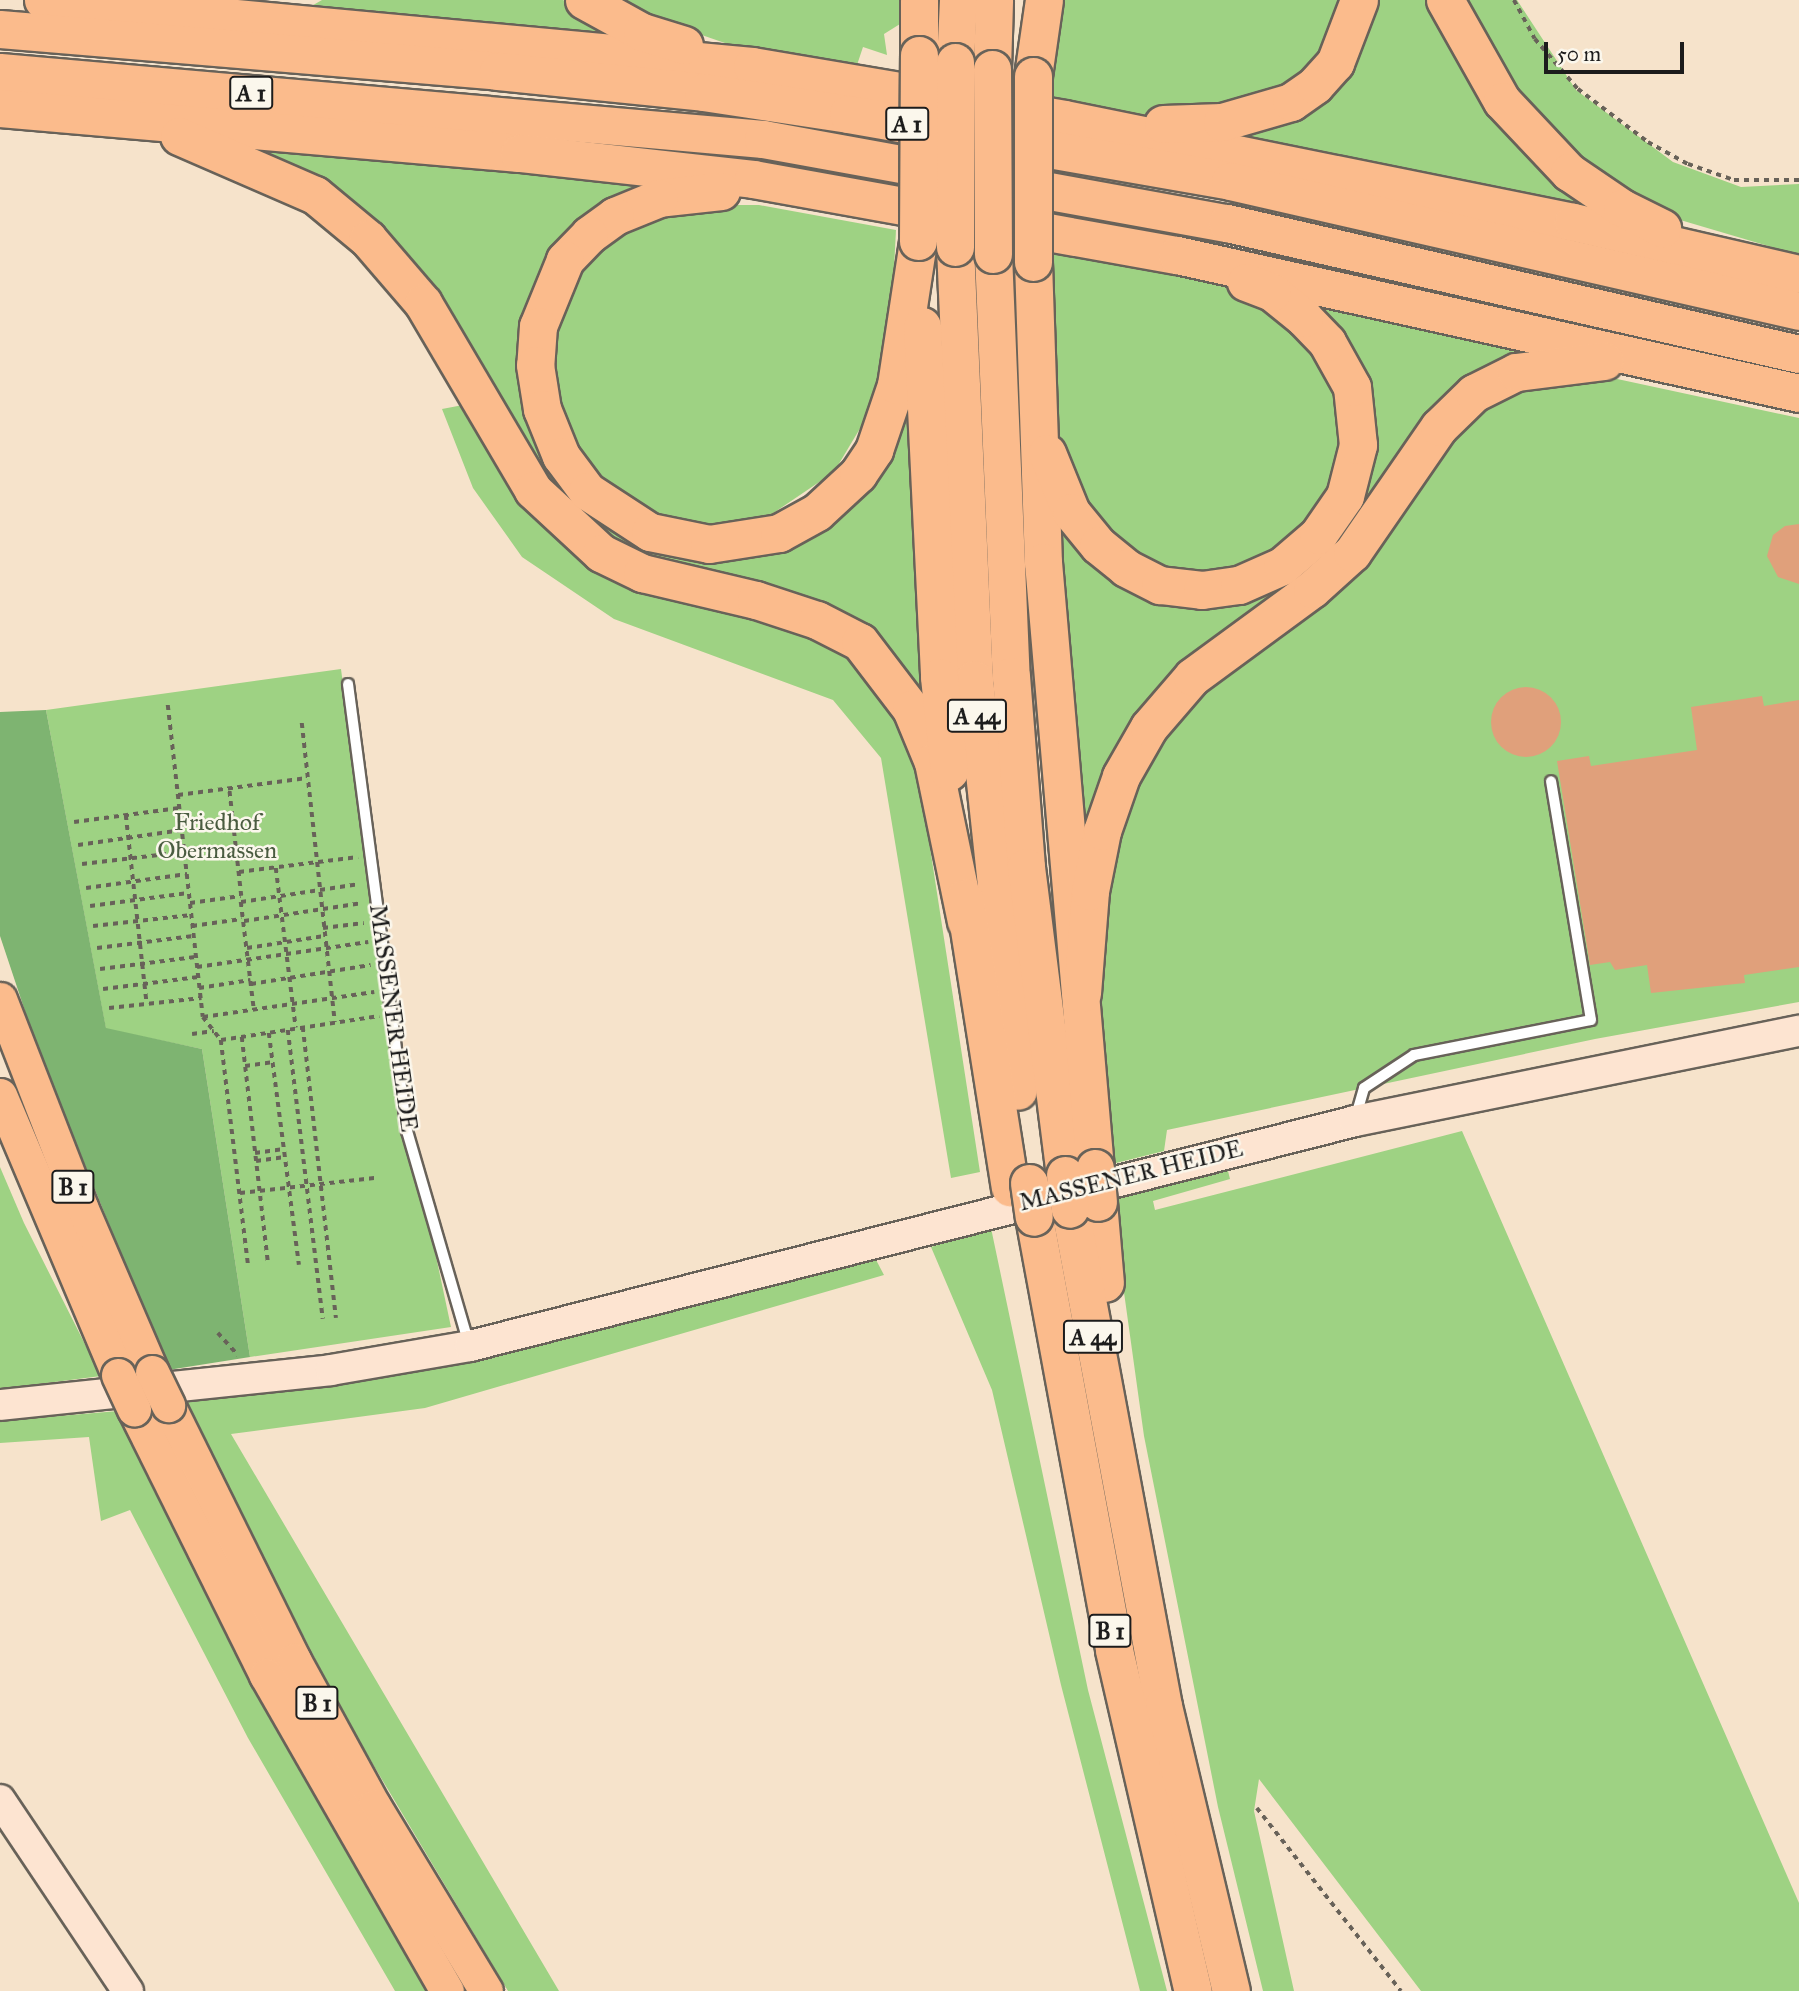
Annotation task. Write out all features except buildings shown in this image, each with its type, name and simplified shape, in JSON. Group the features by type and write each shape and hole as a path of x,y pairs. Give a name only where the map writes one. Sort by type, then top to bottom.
{"highway":[{"path":"43,0 752,66 1064,119 1744,260 1799,274"},
{"path":"160,9 261,0"},
{"path":"584,0 642,32 752,66"},
{"path":"919,0 918,241 939,677 966,922"},
{"name":"A 44","path":"958,0 955,62 955,247 974,679 1022,1202 1057,1355"},
{"name":"A 44","path":"994,0 993,254 999,475 1026,867 1082,1188 1117,1466"},
{"path":"1032,0 1034,370 1043,562 1082,993"},
{"path":"1033,76 1044,0"},
{"path":"1064,119 1183,125 1260,114 1291,102 1315,85 1335,63 1359,0"},
{"path":"1445,0 1502,101 1569,172 1653,224 1744,260"},
{"name":"A 1","path":"0,29 498,71 703,92 848,114 1230,180 1799,312"},
{"name":"A 1","path":"0,72 763,139 1227,223 1799,354"},
{"path":"0,108 753,179 1177,255 1799,393"},
{"path":"102,117 204,143 314,195 368,239 423,303 533,490 601,553 642,573 756,600 817,620 860,642 911,709 933,762 1022,1202"},
{"path":"865,201 703,190 659,198 615,216 573,251 549,292 538,326 535,365 542,409 561,456 587,491 650,532 709,544 779,533 817,512 858,474 885,424 905,343 918,241"},
{"path":"1034,370 1047,453 1071,512 1098,545 1126,568 1160,585 1202,590 1239,586 1282,566 1318,535 1345,496 1357,445 1352,387 1327,342 1272,292 1177,255"},
{"path":"1082,1188 1082,993 1090,891 1102,831 1121,776 1149,727 1203,668 1312,589 1352,553 1439,426 1475,393 1516,372 1547,365 1616,360 1720,374"},
{"name":"B 1","path":"1057,1355 1114,1650 1194,1991"},
{"name":"B 1","path":"1117,1466 1163,1706 1230,1991"}],"main road":[{"name":"B 1","path":"0,999 81,1207 168,1405 294,1660 374,1806 486,1991"},
{"name":"B 1","path":"0,1095 118,1375 266,1675 447,1991"}],"street":[{"name":"MASSENER HEIDE","path":"0,1405 331,1370 470,1346 1355,1122 1799,1031"},
{"path":"0,1800 128,1991"}],"lane":[{"name":"MASSENER HEIDE","path":"348,684 407,1131 470,1346"},
{"path":"1355,1122 1364,1088 1414,1055 1591,1020 1551,781"}],"path":[{"path":"1514,0 1535,39 1570,82 1648,142 1688,164 1734,180 1799,180"},
{"path":"168,705 203,1017 221,1040 248,1264"},
{"path":"302,723 315,862 335,1022"},
{"path":"178,795 307,778"},
{"path":"229,789 254,1009"},
{"path":"74,822 179,808"},
{"path":"125,815 147,1004"},
{"path":"78,845 182,830"},
{"path":"82,864 184,852"},
{"path":"239,872 370,855"},
{"path":"276,867 296,1028"},
{"path":"86,888 187,874"},
{"path":"190,902 279,896 358,884"},
{"path":"90,906 189,893"},
{"path":"192,926 361,903"},
{"path":"93,926 191,915"},
{"path":"324,928 364,923"},
{"path":"97,948 194,936"},
{"path":"247,948 324,936"},
{"path":"197,967 368,942"},
{"path":"100,969 196,957"},
{"path":"200,988 371,965"},
{"path":"103,989 198,977"},
{"path":"203,1017 375,992"},
{"path":"109,1008 201,998"},
{"path":"221,1040 392,1014"},
{"path":"303,1027 336,1318"},
{"path":"288,1030 323,1319"},
{"path":"192,1034 214,1031"},
{"path":"269,1033 299,1265"},
{"path":"242,1037 268,1261"},
{"path":"245,1066 272,1062"},
{"path":"255,1153 284,1149"},
{"path":"271,1150 271,1159"},
{"path":"256,1161 285,1157"},
{"path":"240,1193 374,1178"},
{"path":"218,1334 245,1363"},
{"path":"1257,1808 1401,1991"}],"green space":[{"path":"322,0 563,0 616,37 308,8"},
{"path":"616,0 901,0 900,24 884,34 887,55 863,47 857,65 748,51 641,14"},
{"path":"1053,0 1352,0 1311,81 1183,119 1050,104"},
{"path":"1371,0 1436,0 1630,220 1227,138 1266,127"},
{"path":"1458,0 1517,0 1576,90 1673,162 1741,187 1799,184 1799,255 1660,214 1624,197 1509,94"},
{"path":"217,136 648,180 608,198 573,229 526,311 595,516 767,547 905,401 927,722 883,651 637,559 548,492 421,287"},
{"path":"685,205 759,205 896,230 891,326 874,405 834,472 766,518 696,526 635,510 593,475 561,429 549,382 550,334 562,291 590,253 633,219"},
{"path":"1050,252 1188,273 1267,302 1299,326 1337,388 1343,441 1334,483 1309,521 1277,553 1237,569 1200,574 1162,569 1100,535 1056,450"},
{"path":"1273,287 1565,347 1512,364 1377,507 1189,673 1086,858 1055,509 1162,591 1324,539 1357,384"},
{"path":"1594,374 1799,418 1799,1002 1595,1039 1167,1130 1164,1151 1108,1165 1098,1036 1099,920 1130,790 1175,717 1490,398 1527,382"},
{"path":"463,405 536,518 798,626 849,655 890,699 917,763 980,1172 951,1178 881,758 833,700 614,619 522,557 473,488 442,409"},
{"name":"Friedhof Obermassen","path":"341,669 387,1026 451,1327 250,1357 202,1049 106,1029 46,710"},
{"path":"46,710 106,1028 202,1049 250,1357 168,1370 36,1044 0,936 0,712"},
{"path":"1462,1131 1799,1903 1799,1991 1421,1991 1259,1779 1254,1811 1294,1991 1263,1991 1218,1807 1144,1436 1111,1199 1227,1167 1230,1179 1153,1201 1155,1210"},
{"path":"0,1167 24,1223 101,1376 0,1389"},
{"path":"991,1228 1088,1690 1167,1991 1140,1991 1061,1685 992,1390 931,1247"},
{"path":"874,1256 884,1275 425,1408 231,1434 559,1991 508,1991 346,1719 184,1403 355,1380"},
{"path":"118,1411 277,1729 431,1991 395,1991 248,1738 130,1510 101,1521 89,1437 0,1443 0,1421"}]}
